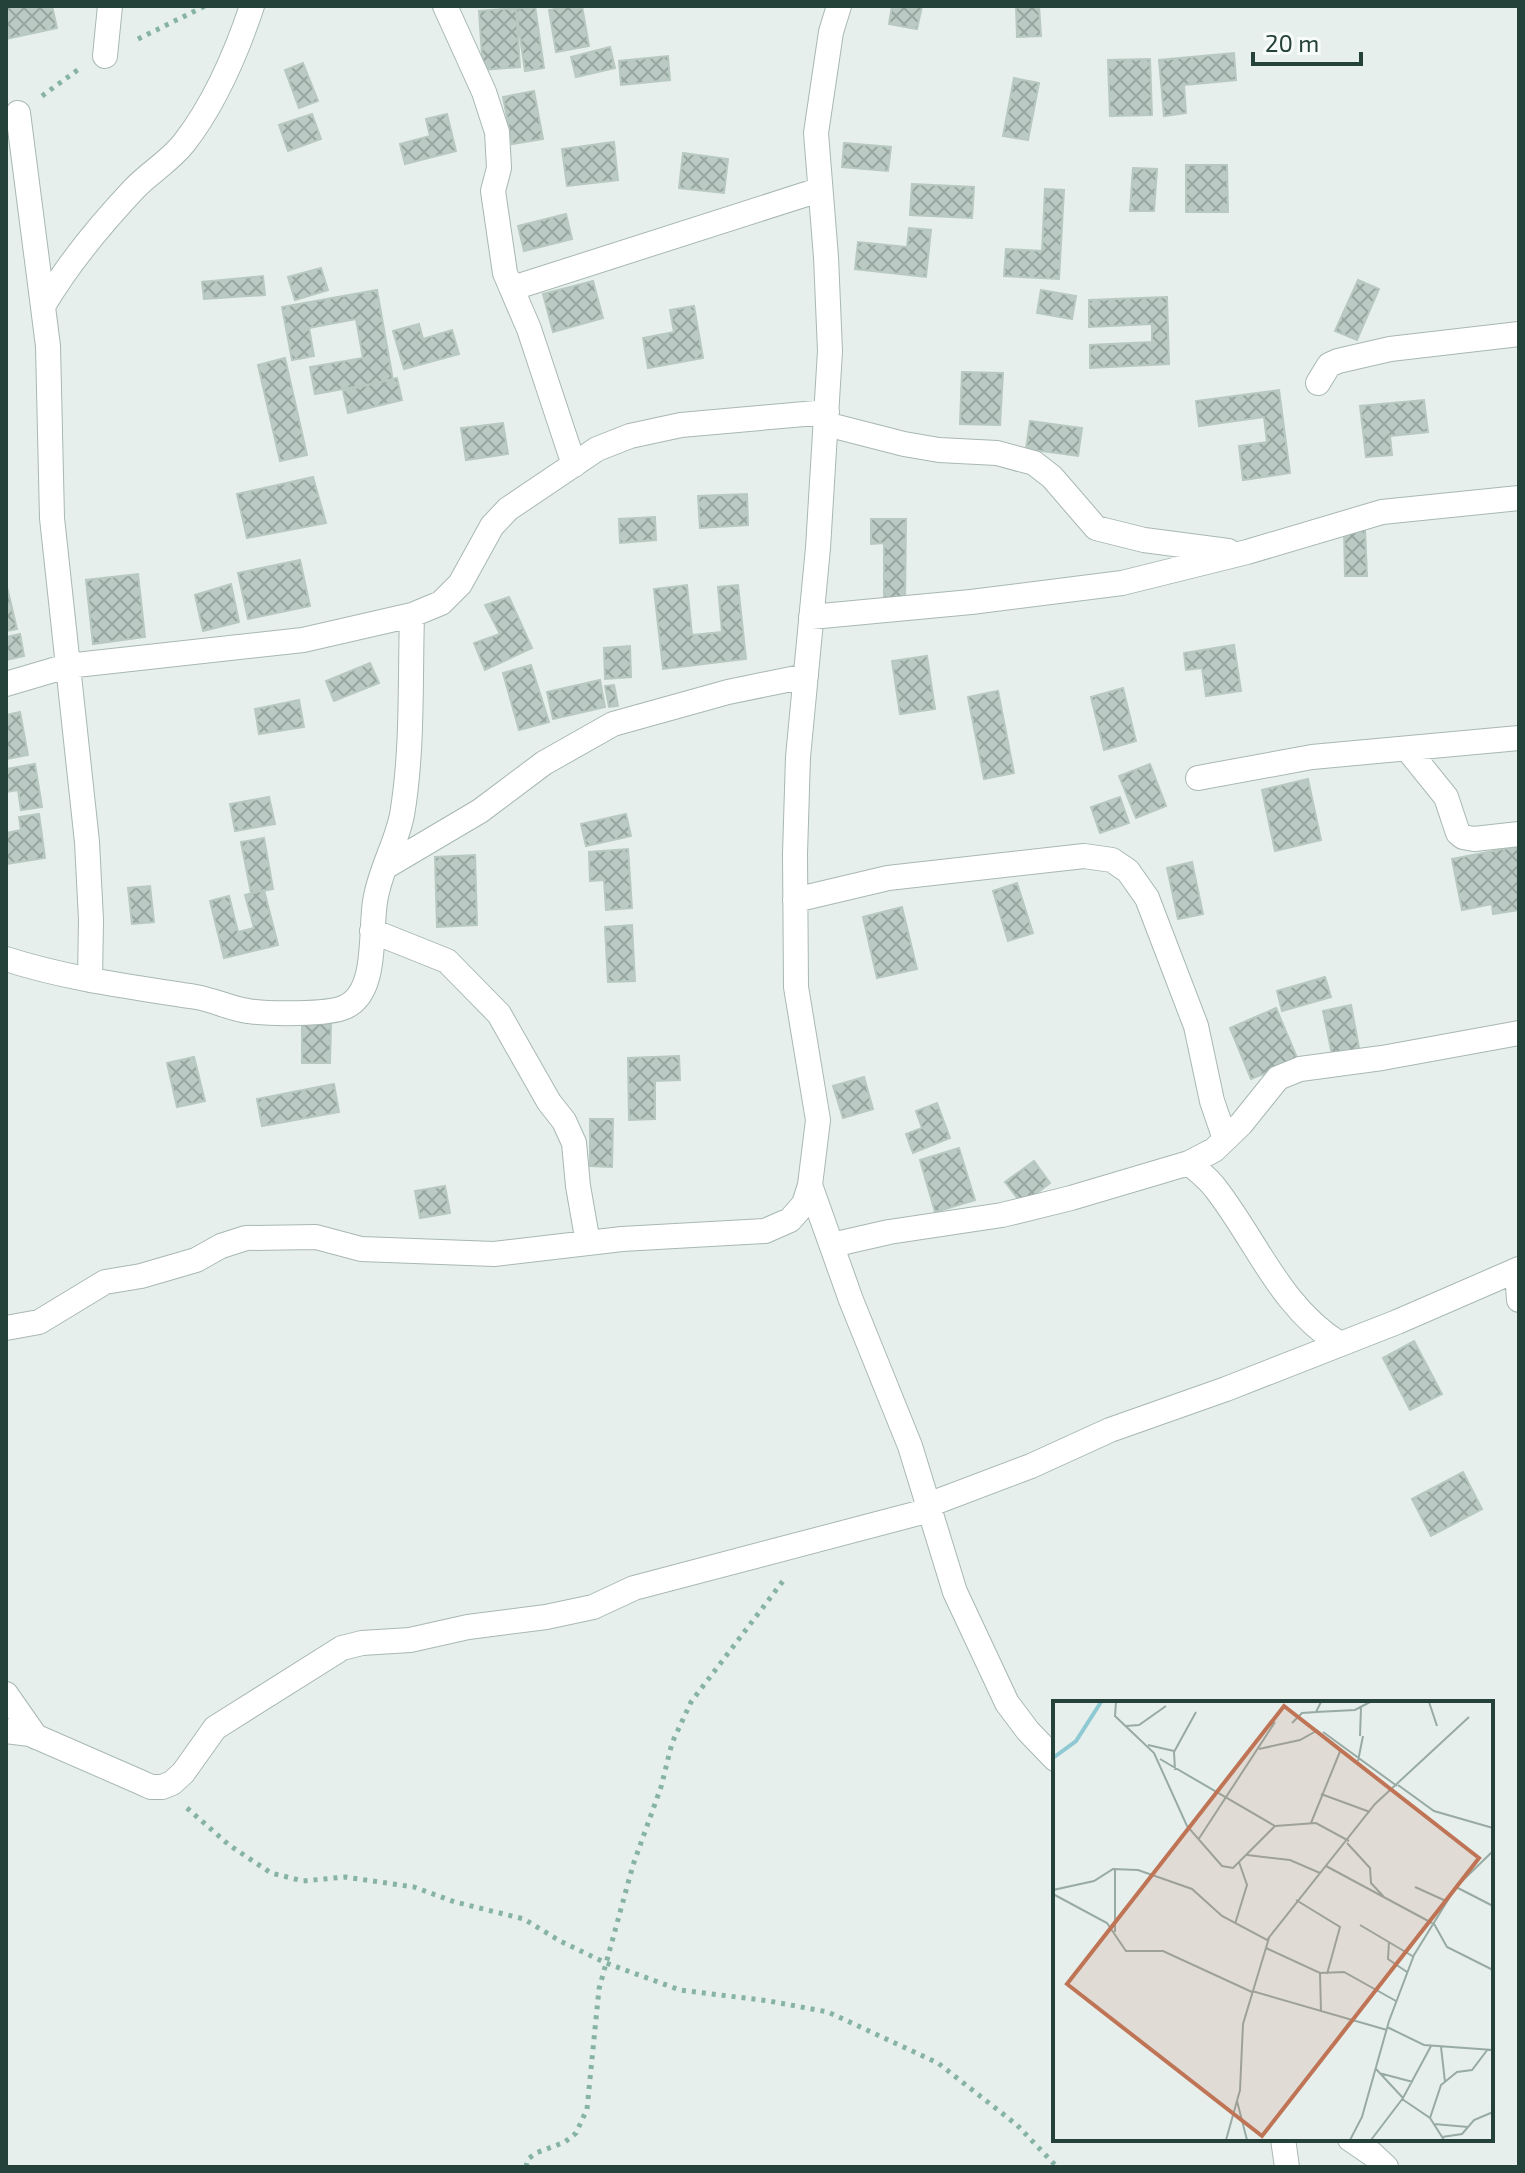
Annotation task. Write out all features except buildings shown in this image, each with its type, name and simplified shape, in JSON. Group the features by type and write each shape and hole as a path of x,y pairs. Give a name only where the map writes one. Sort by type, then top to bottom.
{"street":[{"path":"105,56 110,6"},
{"path":"43,306 63,272 94,235 135,188 182,146 207,109 233,56 252,6"},
{"path":"445,6 484,92 497,132 500,151 493,191 505,273 529,329 574,465"},
{"path":"6,1328 39,1322 105,1282 141,1276 196,1260 221,1246 246,1238 316,1237 361,1249 494,1254 588,1243 765,1231 790,1220 804,1204 810,1185 818,1120 796,987 798,757 830,351 816,133 831,32 839,6"},
{"path":"18,113 48,346 52,518 87,842 90,980"},
{"path":"513,288 819,190"},
{"path":"1318,383 1329,365 1338,361 1390,349 1519,334"},
{"path":"6,684 67,666 303,640 412,615 441,603 460,584 492,526 508,509 597,449 630,436 681,425 826,418 904,444 939,450 997,453 1034,463 1052,477 1096,528 1144,540 1243,553"},
{"path":"811,617 971,602 1122,583 1243,553 1382,512 1519,498"},
{"path":"6,959 90,980 201,998 249,1012 303,1013 345,1007 361,995 368,978 375,898 399,825 403,800 409,740 412,615"},
{"path":"387,866 480,811 544,763 613,724 728,692 806,676"},
{"path":"1198,778 1312,757 1519,738"},
{"path":"1408,750 1446,797 1453,825 1463,837 1474,839 1519,834"},
{"path":"795,900 888,878 1084,856 1112,860 1128,871 1147,898 1196,1026 1212,1101 1225,1139"},
{"path":"372,931 447,961 499,1014 549,1102 564,1121 574,1143 588,1243"},
{"path":"832,1245 889,1232 1002,1215 1189,1163 1214,1150 1241,1124 1278,1078 1300,1069 1382,1058 1519,1033"},
{"path":"1189,1163 1216,1188 1273,1278 1322,1333 1340,1344"},
{"path":"810,1185 910,1446 955,1592 1007,1703 1053,1757"},
{"path":"6,1731 36,1737 140,1782 162,1787 183,1773 215,1728 342,1648 410,1640 468,1627 546,1617 593,1607 634,1588 929,1507 1110,1430 1226,1389 1518,1270 1519,1300"},
{"path":"6,1694 36,1737"},
{"path":"1283,2141 1287,2167"},
{"path":"1353,2141 1386,2167"}],"path":[{"path":"526,2167 528,2159 536,2153 565,2142 576,2133 587,2109 599,1989 633,1865 661,1787 672,1743 691,1702 812,1541"},
{"path":"162,1787 229,1845 271,1873 303,1881 345,1877 414,1887 455,1902 524,1919 606,1963 680,1990 828,2012 938,2063 1017,2125 1057,2167"}]}
